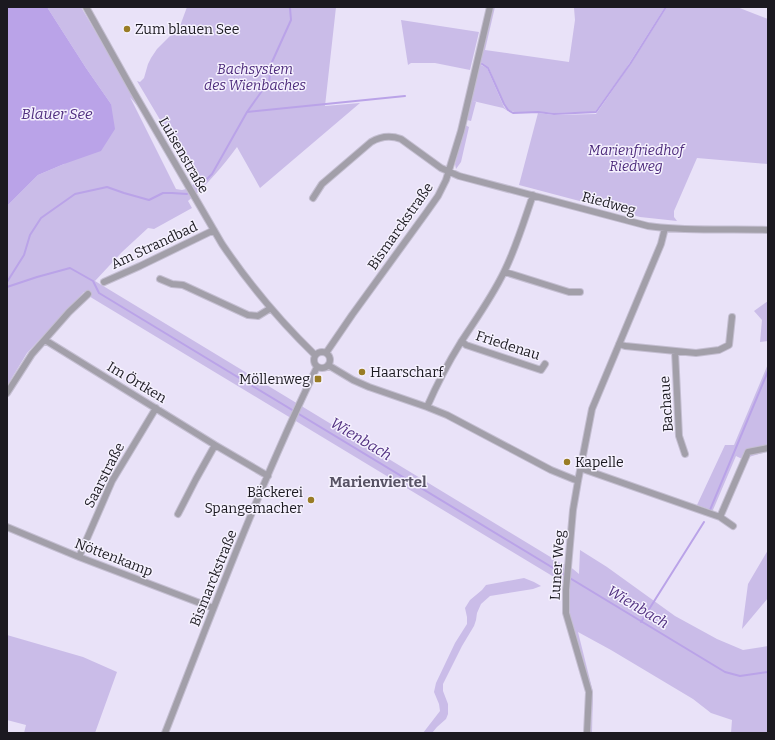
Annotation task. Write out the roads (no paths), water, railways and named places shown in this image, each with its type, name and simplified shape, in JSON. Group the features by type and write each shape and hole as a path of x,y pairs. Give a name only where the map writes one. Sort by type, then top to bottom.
{"street":[{"name":"Luisenstraße","path":"86,7 196,200 236,266 270,308 315,355"},
{"name":"Bismarckstraße","path":"326,353 438,196 446,180 461,131 490,7"},
{"name":"Riedweg","path":"313,198 322,184 371,142 380,137 394,137 400,139 441,168 459,176 648,226 664,228 768,230"},
{"name":"Friedenau","path":"427,407 445,369 486,305 505,272 533,195"},
{"name":"Luner Weg","path":"587,733 589,692 566,613 565,604 573,510 592,409 661,244 664,228"},
{"name":"Am Strandbad","path":"104,282 214,230"},
{"path":"505,272 569,292 580,292"},
{"path":"160,279 172,284 183,285 248,315 258,316 270,308"},
{"path":"7,393 32,354 69,312 88,294"},
{"path":"619,344 625,346 696,353 719,350 729,345 732,317"},
{"name":"Im Örtken","path":"45,340 268,476"},
{"name":"Friedenau","path":"462,341 466,345 541,370 545,364"},
{"name":"Bachaue","path":"675,351 679,436 685,454"},
{"path":"320,352 326,353 330,358 328,365 323,368 317,367 313,362 315,355 320,352"},
{"path":"328,365 353,380 369,387 447,415 551,470 578,480"},
{"name":"Bismarckstraße","path":"165,733 213,608 292,420 317,367"},
{"name":"Saarstraße","path":"79,556 112,481 156,408"},
{"path":"178,514 215,445"},
{"path":"720,517 748,452 768,448"},
{"path":"580,468 720,517 733,526"},
{"name":"Nöttenkamp","path":"7,526 79,556 213,608"}],"water":[{"name":"Blauer See","path":"7,7 47,7 111,104 115,129 101,151 38,175 7,206"}],"waterway":[{"path":"200,186 212,174 247,112 269,81 272,62 291,20 289,7"},
{"path":"482,64 488,68 504,104 508,110 513,113 538,112 554,114 596,112 630,64 666,7"},
{"path":"247,112 405,96"},
{"path":"7,282 24,255 30,235 41,218 75,194 107,187 149,200 163,193 187,194"},
{"name":"Wienbach","path":"7,287 70,268 93,281 99,293 725,672 740,676 768,672"},
{"path":"710,510 768,371"},
{"path":"641,622 704,522"}],"place":[{"name":"Zum blauen See","path":"127,29"},
{"name":"Haarscharf","path":"362,372"},
{"name":"Möllenweg","path":"318,379"},
{"name":"Kapelle","path":"567,462"},
{"name":"Bäckerei Spangemacher","path":"311,500"}],"district":[{"name":"Marienviertel","path":"378,482"}],"park label":[{"name":"Bachsystem des Wienbaches","path":"255,78"},
{"name":"Marienfriedhof Riedweg","path":"636,158"}]}
